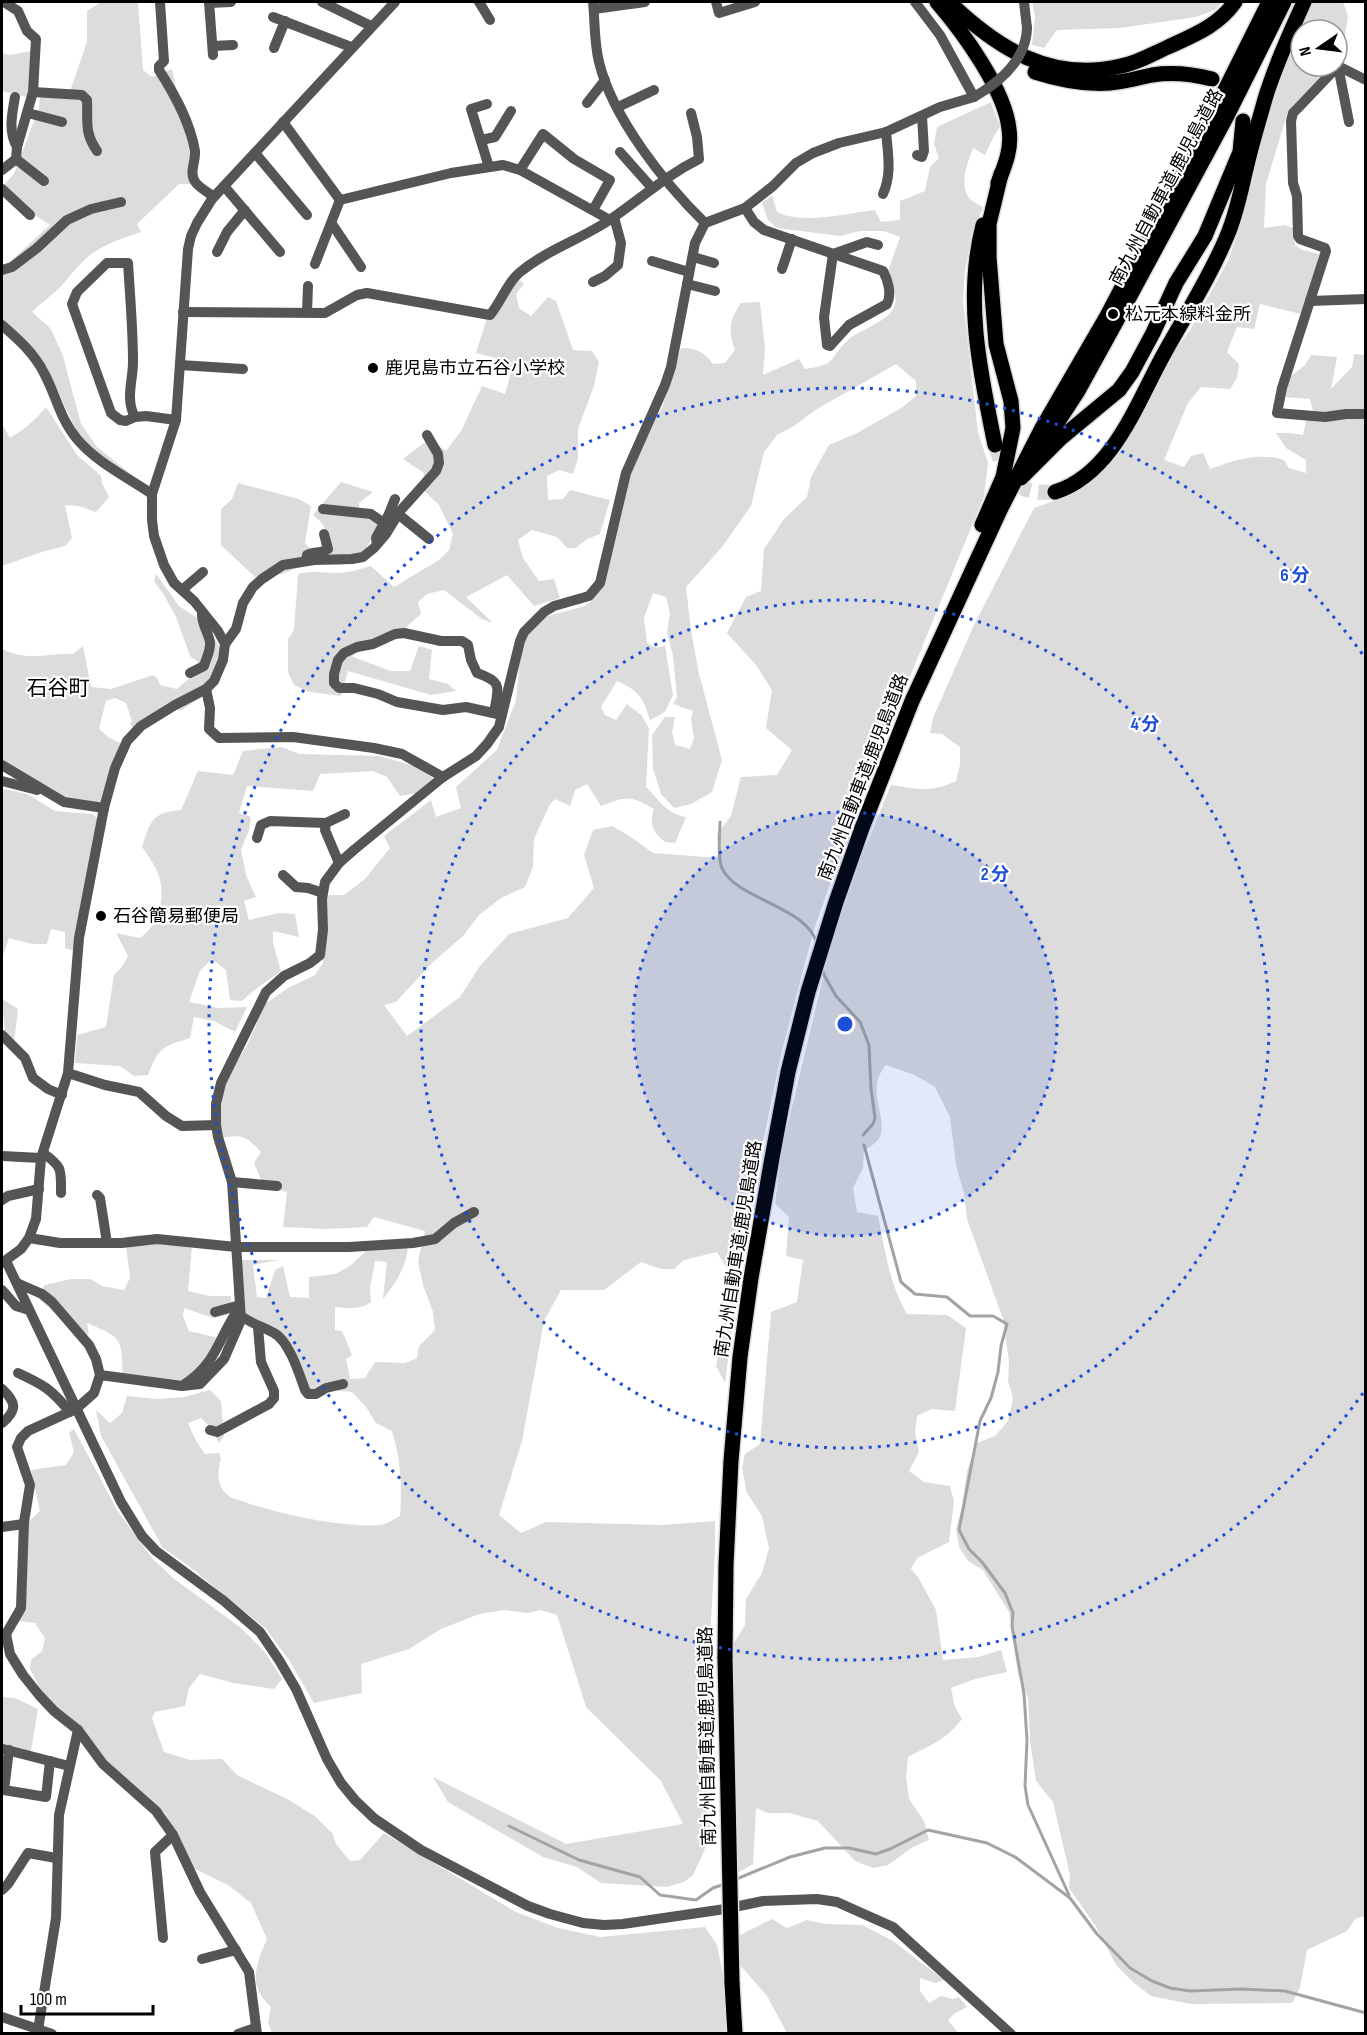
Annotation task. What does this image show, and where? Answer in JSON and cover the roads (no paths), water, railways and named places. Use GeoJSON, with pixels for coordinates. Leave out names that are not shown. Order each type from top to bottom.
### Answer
{"type":"FeatureCollection","features":[{"type":"Feature","properties":{"kind":"highway"},"geometry":{"type":"LineString","coordinates":[[937,2],[981,63],[1003,105],[1010,130],[1007,160],[976,251],[975,338],[995,445]]}},
{"type":"Feature","properties":{"kind":"highway"},"geometry":{"type":"LineString","coordinates":[[948,2],[996,42],[1036,63],[1077,71],[1120,67],[1138,61],[1212,26],[1227,13],[1235,2]]}},
{"type":"Feature","properties":{"kind":"highway"},"geometry":{"type":"LineString","coordinates":[[948,2],[975,33],[1015,64],[1053,78],[1088,83],[1110,83],[1151,75],[1180,73],[1212,79]]}},
{"type":"Feature","properties":{"kind":"highway","name":"南九州自動車道;鹿児島道路"},"geometry":{"type":"LineString","coordinates":[[735,2034],[725,1658],[726,1565],[731,1461],[740,1357],[761,1216],[788,1072],[808,993],[843,881],[894,745],[1000,510],[1042,428],[1107,316],[1269,2]]}},
{"type":"Feature","properties":{"kind":"highway","name":"南九州自動車道;鹿児島道路"},"geometry":{"type":"LineString","coordinates":[[1000,510],[1095,361],[1228,114],[1284,2]]}},
{"type":"Feature","properties":{"kind":"highway"},"geometry":{"type":"LineString","coordinates":[[1055,492],[1068,488],[1084,477],[1097,466],[1113,446],[1131,420],[1164,354],[1198,296],[1228,235],[1266,96],[1304,2]]}},
{"type":"Feature","properties":{"kind":"highway"},"geometry":{"type":"LineString","coordinates":[[1021,478],[1061,438],[1114,394],[1132,372],[1176,283],[1205,236],[1240,152],[1243,121]]}},
{"type":"Feature","properties":{"kind":"highway"},"geometry":{"type":"LineString","coordinates":[[912,701],[946,611],[1003,477],[1011,440],[1013,417],[996,344],[989,257],[989,224],[1001,174]]}},
{"type":"Feature","properties":{"kind":"street"},"geometry":{"type":"LineString","coordinates":[[4,2],[18,11],[27,31],[36,39],[33,92],[28,113],[11,141]]}},
{"type":"Feature","properties":{"kind":"street"},"geometry":{"type":"LineString","coordinates":[[160,2],[164,61],[159,66],[159,70],[183,112],[193,141],[195,155],[192,173],[195,182],[214,197]]}},
{"type":"Feature","properties":{"kind":"street"},"geometry":{"type":"LineString","coordinates":[[231,2],[209,2],[213,51],[233,45]]}},
{"type":"Feature","properties":{"kind":"street"},"geometry":{"type":"LineString","coordinates":[[322,2],[372,26]]}},
{"type":"Feature","properties":{"kind":"street"},"geometry":{"type":"LineString","coordinates":[[225,645],[202,612],[174,583],[159,555],[152,520],[152,494],[176,420],[191,236],[214,197],[395,2]]}},
{"type":"Feature","properties":{"kind":"street"},"geometry":{"type":"LineString","coordinates":[[478,2],[490,20]]}},
{"type":"Feature","properties":{"kind":"street"},"geometry":{"type":"LineString","coordinates":[[645,2],[593,5],[597,51],[605,80],[631,133],[664,179],[705,224]]}},
{"type":"Feature","properties":{"kind":"street"},"geometry":{"type":"LineString","coordinates":[[716,2],[719,13],[755,2]]}},
{"type":"Feature","properties":{"kind":"street"},"geometry":{"type":"LineString","coordinates":[[915,2],[940,35],[974,97]]}},
{"type":"Feature","properties":{"kind":"street"},"geometry":{"type":"LineString","coordinates":[[498,714],[524,632],[544,612],[554,606],[589,596],[600,583],[627,473],[668,376],[695,243],[705,224],[745,208],[773,186],[796,163],[813,153],[839,143],[886,132],[940,107],[974,97],[987,90],[1014,64],[1026,40],[1024,2]]}},
{"type":"Feature","properties":{"kind":"street"},"geometry":{"type":"LineString","coordinates":[[273,16],[351,48]]}},
{"type":"Feature","properties":{"kind":"street"},"geometry":{"type":"LineString","coordinates":[[274,48],[285,21]]}},
{"type":"Feature","properties":{"kind":"street"},"geometry":{"type":"LineString","coordinates":[[1349,72],[1365,80]]}},
{"type":"Feature","properties":{"kind":"street"},"geometry":{"type":"LineString","coordinates":[[1327,78],[1298,108],[1291,121],[1298,236],[1300,239],[1326,248],[1282,388],[1277,413],[1325,417],[1365,414]]}},
{"type":"Feature","properties":{"kind":"street"},"geometry":{"type":"LineString","coordinates":[[1340,78],[1349,122]]}},
{"type":"Feature","properties":{"kind":"street"},"geometry":{"type":"LineString","coordinates":[[587,103],[605,80]]}},
{"type":"Feature","properties":{"kind":"street"},"geometry":{"type":"LineString","coordinates":[[618,107],[654,90]]}},
{"type":"Feature","properties":{"kind":"street"},"geometry":{"type":"LineString","coordinates":[[33,92],[81,95],[87,100],[87,132],[90,143],[97,151]]}},
{"type":"Feature","properties":{"kind":"street"},"geometry":{"type":"LineString","coordinates":[[15,97],[11,141],[16,159],[44,181]]}},
{"type":"Feature","properties":{"kind":"street"},"geometry":{"type":"LineString","coordinates":[[487,104],[471,109],[489,166]]}},
{"type":"Feature","properties":{"kind":"street"},"geometry":{"type":"LineString","coordinates":[[481,140],[495,137],[511,111]]}},
{"type":"Feature","properties":{"kind":"street"},"geometry":{"type":"LineString","coordinates":[[183,312],[325,313],[357,295],[367,293],[490,315],[516,275],[532,263],[612,219],[664,179],[699,159],[691,112]]}},
{"type":"Feature","properties":{"kind":"street"},"geometry":{"type":"LineString","coordinates":[[28,113],[62,122]]}},
{"type":"Feature","properties":{"kind":"street"},"geometry":{"type":"LineString","coordinates":[[917,155],[922,157],[924,151],[922,116]]}},
{"type":"Feature","properties":{"kind":"street"},"geometry":{"type":"LineString","coordinates":[[283,122],[340,200]]}},
{"type":"Feature","properties":{"kind":"street"},"geometry":{"type":"LineString","coordinates":[[883,194],[890,171],[886,132]]}},
{"type":"Feature","properties":{"kind":"street"},"geometry":{"type":"LineString","coordinates":[[520,170],[543,134],[574,159],[610,180],[593,210]]}},
{"type":"Feature","properties":{"kind":"street"},"geometry":{"type":"LineString","coordinates":[[620,152],[652,188]]}},
{"type":"Feature","properties":{"kind":"street"},"geometry":{"type":"LineString","coordinates":[[255,153],[307,215]]}},
{"type":"Feature","properties":{"kind":"street"},"geometry":{"type":"LineString","coordinates":[[2,170],[16,159]]}},
{"type":"Feature","properties":{"kind":"street"},"geometry":{"type":"LineString","coordinates":[[340,200],[489,166],[503,165],[520,170],[612,219],[621,243],[618,265],[593,282]]}},
{"type":"Feature","properties":{"kind":"street"},"geometry":{"type":"LineString","coordinates":[[224,186],[280,252]]}},
{"type":"Feature","properties":{"kind":"street"},"geometry":{"type":"LineString","coordinates":[[2,189],[30,214]]}},
{"type":"Feature","properties":{"kind":"street"},"geometry":{"type":"LineString","coordinates":[[315,264],[340,200]]}},
{"type":"Feature","properties":{"kind":"street"},"geometry":{"type":"LineString","coordinates":[[2,270],[12,267],[37,248],[67,220],[91,209],[120,202]]}},
{"type":"Feature","properties":{"kind":"street"},"geometry":{"type":"LineString","coordinates":[[745,208],[754,222],[764,230],[883,271],[887,278],[890,298],[887,304],[849,326],[830,346],[827,345],[824,317],[833,254]]}},
{"type":"Feature","properties":{"kind":"street"},"geometry":{"type":"LineString","coordinates":[[217,252],[227,232],[245,210]]}},
{"type":"Feature","properties":{"kind":"street"},"geometry":{"type":"LineString","coordinates":[[332,224],[361,267]]}},
{"type":"Feature","properties":{"kind":"street"},"geometry":{"type":"LineString","coordinates":[[782,269],[792,239]]}},
{"type":"Feature","properties":{"kind":"street"},"geometry":{"type":"LineString","coordinates":[[833,254],[867,242],[878,245]]}},
{"type":"Feature","properties":{"kind":"street"},"geometry":{"type":"LineString","coordinates":[[693,257],[714,263]]}},
{"type":"Feature","properties":{"kind":"street"},"geometry":{"type":"LineString","coordinates":[[652,261],[690,272]]}},
{"type":"Feature","properties":{"kind":"street"},"geometry":{"type":"LineString","coordinates":[[135,417],[129,399],[133,363],[128,263],[107,263],[77,292],[72,304],[111,413],[120,420],[126,421],[146,416],[176,420]]}},
{"type":"Feature","properties":{"kind":"street"},"geometry":{"type":"LineString","coordinates":[[687,284],[716,291]]}},
{"type":"Feature","properties":{"kind":"street"},"geometry":{"type":"LineString","coordinates":[[307,312],[308,286]]}},
{"type":"Feature","properties":{"kind":"street"},"geometry":{"type":"LineString","coordinates":[[1310,301],[1365,299]]}},
{"type":"Feature","properties":{"kind":"street"},"geometry":{"type":"LineString","coordinates":[[2,325],[32,353],[45,373],[58,411],[76,438],[90,453],[152,494]]}},
{"type":"Feature","properties":{"kind":"street"},"geometry":{"type":"LineString","coordinates":[[2,333],[22,352],[32,353]]}},
{"type":"Feature","properties":{"kind":"street"},"geometry":{"type":"LineString","coordinates":[[180,365],[243,369]]}},
{"type":"Feature","properties":{"kind":"street"},"geometry":{"type":"LineString","coordinates":[[427,435],[438,454],[439,462],[436,471],[415,492],[377,544],[363,557],[306,561],[283,566],[262,579],[253,587],[243,603],[236,629],[225,645],[223,660],[214,681],[206,689],[155,716],[141,726],[127,741],[115,768],[104,808],[79,938],[68,1073],[42,1156],[36,1219],[29,1238],[21,1249],[4,1262],[17,1283],[73,1410],[142,1536],[156,1551],[224,1601],[261,1632],[296,1689],[327,1760],[341,1783],[375,1819],[411,1844],[528,1906],[583,1923],[623,1924],[725,1910],[764,1901],[817,1899],[837,1902],[893,1927],[1011,2034]]}},
{"type":"Feature","properties":{"kind":"street"},"geometry":{"type":"LineString","coordinates":[[377,544],[376,538],[395,499]]}},
{"type":"Feature","properties":{"kind":"street"},"geometry":{"type":"LineString","coordinates":[[323,509],[371,514],[384,523]]}},
{"type":"Feature","properties":{"kind":"street"},"geometry":{"type":"LineString","coordinates":[[398,514],[429,539]]}},
{"type":"Feature","properties":{"kind":"street"},"geometry":{"type":"LineString","coordinates":[[306,561],[310,553],[324,552],[328,549],[324,534]]}},
{"type":"Feature","properties":{"kind":"street"},"geometry":{"type":"LineString","coordinates":[[182,590],[203,572]]}},
{"type":"Feature","properties":{"kind":"street"},"geometry":{"type":"LineString","coordinates":[[190,674],[204,666],[209,651],[210,641],[202,612]]}},
{"type":"Feature","properties":{"kind":"street"},"geometry":{"type":"LineString","coordinates":[[100,1375],[182,1386],[200,1384],[224,1359],[240,1320],[240,1309],[232,1182],[216,1125],[216,1104],[221,1083],[266,992],[284,976],[310,963],[320,955],[325,882],[339,863],[443,777],[476,756],[498,727],[499,687],[495,680],[477,673],[468,645],[462,641],[441,640],[404,633],[395,634],[344,653],[338,660],[334,683],[339,688],[354,688],[397,702],[442,710],[466,707],[498,714]]}},
{"type":"Feature","properties":{"kind":"street"},"geometry":{"type":"LineString","coordinates":[[206,689],[210,708],[209,729],[219,738],[293,737],[374,748],[402,754],[443,777]]}},
{"type":"Feature","properties":{"kind":"street"},"geometry":{"type":"LineString","coordinates":[[2,765],[64,802],[104,808]]}},
{"type":"Feature","properties":{"kind":"street"},"geometry":{"type":"LineString","coordinates":[[2,781],[46,793]]}},
{"type":"Feature","properties":{"kind":"street"},"geometry":{"type":"LineString","coordinates":[[256,838],[261,825],[270,821],[326,823],[345,814]]}},
{"type":"Feature","properties":{"kind":"street"},"geometry":{"type":"LineString","coordinates":[[326,823],[325,830],[339,863]]}},
{"type":"Feature","properties":{"kind":"street"},"geometry":{"type":"LineString","coordinates":[[283,875],[296,887],[309,888],[323,893]]}},
{"type":"Feature","properties":{"kind":"street"},"geometry":{"type":"LineString","coordinates":[[2,1035],[25,1058],[33,1078],[48,1089],[62,1095]]}},
{"type":"Feature","properties":{"kind":"street"},"geometry":{"type":"LineString","coordinates":[[68,1073],[105,1085],[139,1092],[166,1116],[182,1126],[216,1125]]}},
{"type":"Feature","properties":{"kind":"street"},"geometry":{"type":"LineString","coordinates":[[2,1156],[42,1156],[56,1163],[61,1173],[61,1193]]}},
{"type":"Feature","properties":{"kind":"street"},"geometry":{"type":"LineString","coordinates":[[232,1182],[277,1186]]}},
{"type":"Feature","properties":{"kind":"street"},"geometry":{"type":"LineString","coordinates":[[2,1200],[8,1196],[39,1189]]}},
{"type":"Feature","properties":{"kind":"street"},"geometry":{"type":"LineString","coordinates":[[97,1195],[100,1198],[107,1243]]}},
{"type":"Feature","properties":{"kind":"street"},"geometry":{"type":"LineString","coordinates":[[29,1238],[60,1243],[107,1243],[158,1239],[236,1247],[349,1247],[413,1243],[435,1239],[454,1223],[474,1212]]}},
{"type":"Feature","properties":{"kind":"street"},"geometry":{"type":"LineString","coordinates":[[17,1283],[42,1294],[52,1302],[89,1345],[100,1375],[93,1393],[73,1410],[28,1431],[21,1438],[17,1447],[30,1485],[24,1524],[21,1608],[4,1633],[10,1654],[23,1675],[54,1711],[78,1730],[103,1764],[156,1812],[173,1835],[200,1892],[249,1972],[256,2031],[238,2034]]}},
{"type":"Feature","properties":{"kind":"street"},"geometry":{"type":"LineString","coordinates":[[2,1290],[16,1306],[29,1310]]}},
{"type":"Feature","properties":{"kind":"street"},"geometry":{"type":"LineString","coordinates":[[215,1312],[240,1309]]}},
{"type":"Feature","properties":{"kind":"street"},"geometry":{"type":"LineString","coordinates":[[240,1309],[258,1326],[281,1337],[308,1394],[316,1394],[326,1388],[343,1384]]}},
{"type":"Feature","properties":{"kind":"street"},"geometry":{"type":"LineString","coordinates":[[210,1430],[217,1432],[269,1404],[274,1398],[274,1390],[261,1362],[258,1326]]}},
{"type":"Feature","properties":{"kind":"street"},"geometry":{"type":"LineString","coordinates":[[18,1373],[54,1392],[73,1410]]}},
{"type":"Feature","properties":{"kind":"street"},"geometry":{"type":"LineString","coordinates":[[2,1389],[12,1400],[14,1408],[11,1416],[2,1423]]}},
{"type":"Feature","properties":{"kind":"street"},"geometry":{"type":"LineString","coordinates":[[2,1527],[24,1524]]}},
{"type":"Feature","properties":{"kind":"street"},"geometry":{"type":"LineString","coordinates":[[38,2030],[56,1918],[58,1815],[78,1730]]}},
{"type":"Feature","properties":{"kind":"street"},"geometry":{"type":"LineString","coordinates":[[50,1761],[46,1797],[4,1790],[5,1750],[50,1761],[69,1766]]}},
{"type":"Feature","properties":{"kind":"street"},"geometry":{"type":"LineString","coordinates":[[163,1938],[155,1852],[173,1835]]}},
{"type":"Feature","properties":{"kind":"street"},"geometry":{"type":"LineString","coordinates":[[2,1890],[28,1853],[56,1858]]}},
{"type":"Feature","properties":{"kind":"street"},"geometry":{"type":"LineString","coordinates":[[202,1959],[236,1950]]}},
{"type":"Feature","properties":{"kind":"street"},"geometry":{"type":"LineString","coordinates":[[2,2017],[52,2034]]}},
{"type":"Feature","properties":{"kind":"waterway"},"geometry":{"type":"LineString","coordinates":[[720,822],[720,864],[730,879],[741,888],[800,921],[811,931],[817,944]]}},
{"type":"Feature","properties":{"kind":"waterway"},"geometry":{"type":"LineString","coordinates":[[822,968],[836,996],[860,1022],[869,1045],[875,1118],[873,1124],[863,1135]]}},
{"type":"Feature","properties":{"kind":"waterway"},"geometry":{"type":"LineString","coordinates":[[864,1145],[901,1282],[915,1294],[947,1297],[970,1316],[993,1316],[1007,1324],[991,1398],[980,1421],[959,1530],[969,1549],[982,1562],[1005,1593],[1013,1613],[1012,1626],[1024,1694],[1027,1740],[1025,1786],[1028,1805],[1069,1895]]}},
{"type":"Feature","properties":{"kind":"waterway"},"geometry":{"type":"LineString","coordinates":[[509,1826],[579,1860],[640,1877],[660,1895],[696,1900],[713,1888],[725,1884]]}},
{"type":"Feature","properties":{"kind":"waterway"},"geometry":{"type":"LineString","coordinates":[[734,1880],[790,1857],[825,1848],[849,1848],[876,1854],[928,1830],[987,1843],[1015,1857],[1070,1898],[1097,1934],[1130,1968],[1152,1981],[1170,1988],[1190,1991],[1241,1989],[1285,1991],[1366,2013]]}},
{"type":"Feature","properties":{"kind":"tunnel"},"geometry":{"type":"LineString","coordinates":[[995,445],[1004,468],[1014,483],[1031,491],[1055,492]]}},
{"type":"Feature","properties":{"kind":"place","name":"松元本線料金所"},"geometry":{"type":"Point","coordinates":[1113,314]}},
{"type":"Feature","properties":{"kind":"place","name":"鹿児島市立石谷小学校"},"geometry":{"type":"Point","coordinates":[373,368]}},
{"type":"Feature","properties":{"kind":"place","name":"石谷簡易郵便局"},"geometry":{"type":"Point","coordinates":[101,916]}},
{"type":"Feature","properties":{"kind":"district","name":"石谷町"},"geometry":{"type":"Point","coordinates":[58,688]}}]}
